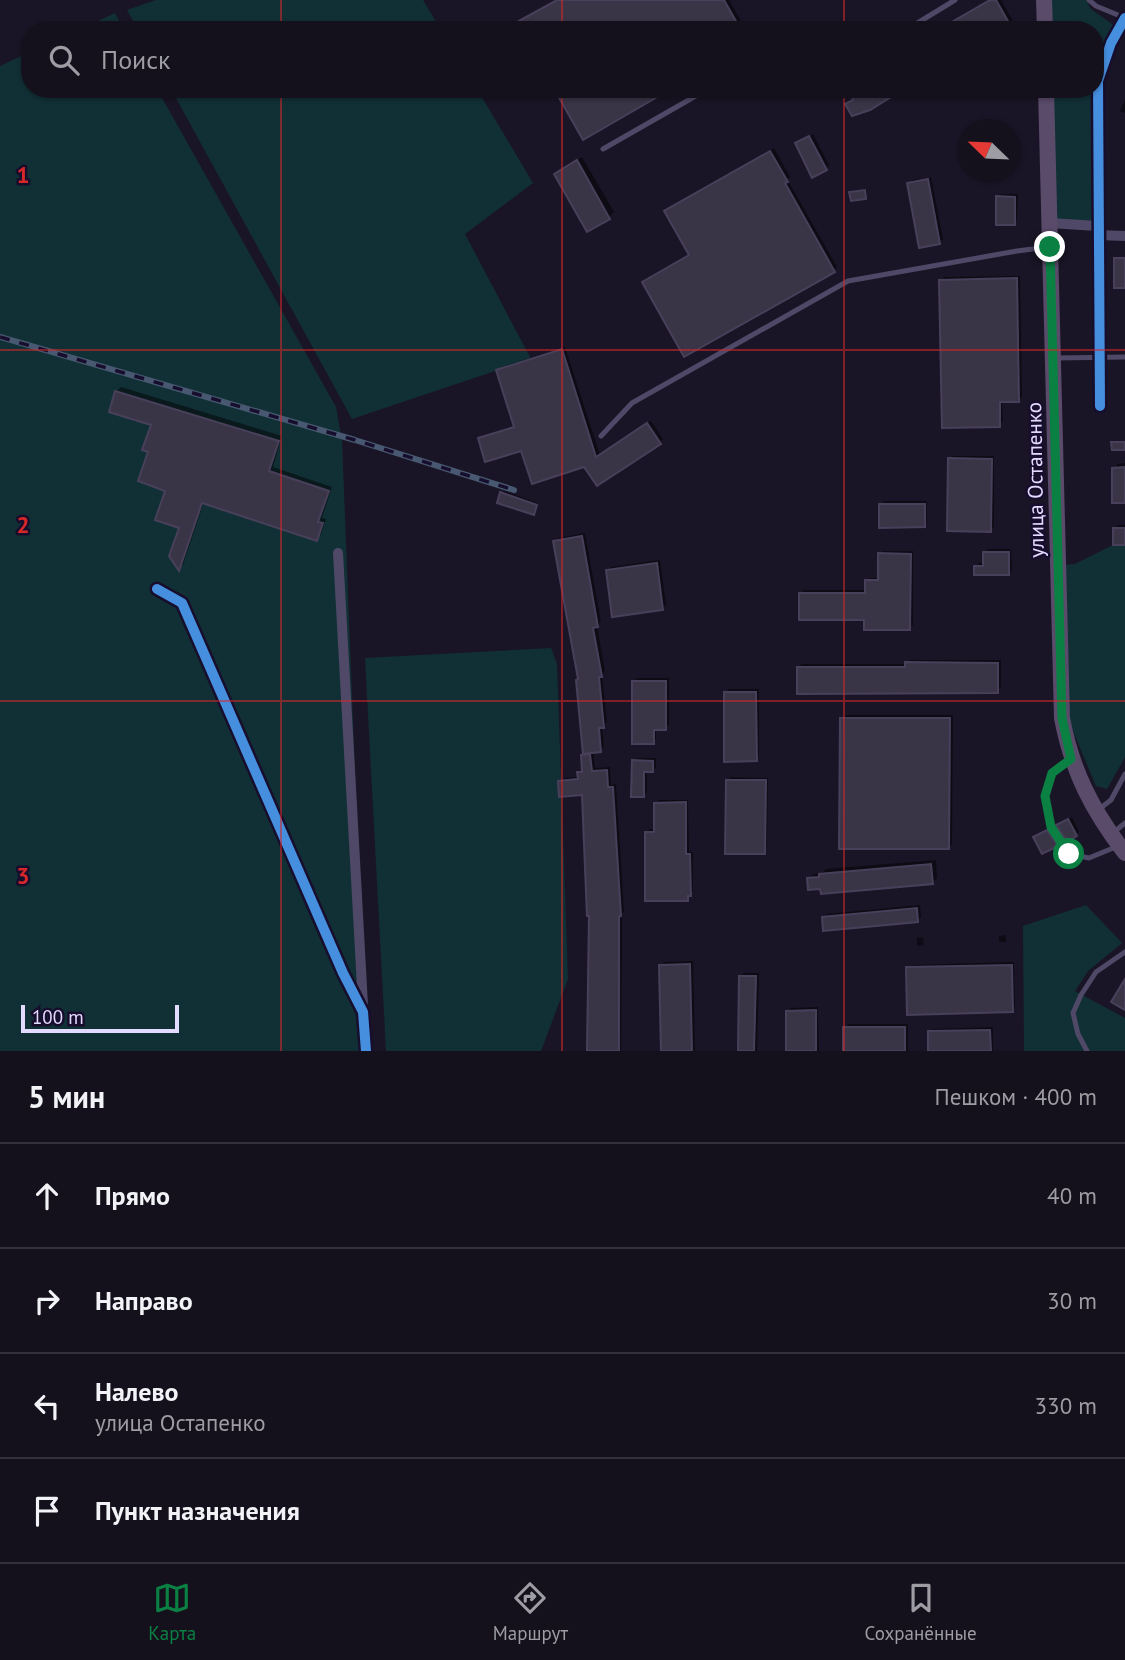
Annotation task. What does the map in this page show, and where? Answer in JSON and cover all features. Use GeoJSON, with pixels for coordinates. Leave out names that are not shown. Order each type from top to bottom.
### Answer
{"type":"FeatureCollection","features":[{"type":"Feature","properties":{"kind":"main road"},"geometry":{"type":"LineString","coordinates":[[1044,0],[1045,21]]}},
{"type":"Feature","properties":{"kind":"main road","name":"улица Остапенко"},"geometry":{"type":"LineString","coordinates":[[1046,98],[1062,718],[1071,759],[1087,797],[1118,844]]}},
{"type":"Feature","properties":{"kind":"street"},"geometry":{"type":"LineString","coordinates":[[1104,63],[1111,43],[1125,18]]}},
{"type":"Feature","properties":{"kind":"street"},"geometry":{"type":"LineString","coordinates":[[1098,98],[1100,406]]}},
{"type":"Feature","properties":{"kind":"street"},"geometry":{"type":"LineString","coordinates":[[1049,223],[1125,236]]}},
{"type":"Feature","properties":{"kind":"street"},"geometry":{"type":"LineString","coordinates":[[338,553],[366,1051]]}},
{"type":"Feature","properties":{"kind":"street"},"geometry":{"type":"LineString","coordinates":[[157,589],[182,603],[343,973],[363,1012]]}},
{"type":"Feature","properties":{"kind":"lane"},"geometry":{"type":"LineString","coordinates":[[921,21],[955,0]]}},
{"type":"Feature","properties":{"kind":"lane"},"geometry":{"type":"LineString","coordinates":[[1089,0],[1096,6],[1125,18]]}},
{"type":"Feature","properties":{"kind":"lane"},"geometry":{"type":"LineString","coordinates":[[603,149],[692,98]]}},
{"type":"Feature","properties":{"kind":"lane"},"geometry":{"type":"LineString","coordinates":[[601,436],[632,403],[848,281],[1050,247]]}},
{"type":"Feature","properties":{"kind":"lane"},"geometry":{"type":"LineString","coordinates":[[1053,358],[1125,357]]}},
{"type":"Feature","properties":{"kind":"lane"},"geometry":{"type":"LineString","coordinates":[[1071,759],[1052,773],[1045,796],[1051,827],[1069,854],[1088,858],[1118,844],[1125,823]]}},
{"type":"Feature","properties":{"kind":"lane"},"geometry":{"type":"LineString","coordinates":[[1096,812],[1111,800],[1125,774]]}},
{"type":"Feature","properties":{"kind":"lane"},"geometry":{"type":"LineString","coordinates":[[1087,1051],[1077,1034],[1073,1013],[1096,972],[1125,952]]}},
{"type":"Feature","properties":{"kind":"green space"},"geometry":{"type":"Polygon","coordinates":[[[156,0],[423,0],[436,21],[133,21],[127,10],[156,0]]]}},
{"type":"Feature","properties":{"kind":"green space"},"geometry":{"type":"Polygon","coordinates":[[[1044,0],[1086,0],[1091,9],[1119,29],[1104,66],[1104,21],[1045,21],[1044,0]]]}},
{"type":"Feature","properties":{"kind":"green space"},"geometry":{"type":"Polygon","coordinates":[[[115,13],[119,21],[98,21],[115,13]]]}},
{"type":"Feature","properties":{"kind":"green space"},"geometry":{"type":"Polygon","coordinates":[[[21,56],[21,98],[162,98],[336,407],[342,441],[366,1051],[0,1051],[0,66],[21,56]]]}},
{"type":"Feature","properties":{"kind":"green space"},"geometry":{"type":"Polygon","coordinates":[[[176,98],[482,98],[533,183],[465,234],[531,359],[352,419],[176,98]]]}},
{"type":"Feature","properties":{"kind":"green space"},"geometry":{"type":"Polygon","coordinates":[[[1046,98],[1098,98],[1097,226],[1050,223],[1046,98]]]}},
{"type":"Feature","properties":{"kind":"green space"},"geometry":{"type":"Polygon","coordinates":[[[1113,545],[1125,545],[1125,757],[1107,789],[1096,786],[1066,714],[1063,565],[1075,564],[1113,545]]]}},
{"type":"Feature","properties":{"kind":"green space"},"geometry":{"type":"Polygon","coordinates":[[[551,648],[557,664],[568,979],[541,1051],[386,1051],[365,658],[551,648]]]}},
{"type":"Feature","properties":{"kind":"green space"},"geometry":{"type":"Polygon","coordinates":[[[1086,905],[1122,943],[1088,971],[1075,991],[1125,1018],[1125,1051],[1024,1051],[1023,926],[1086,905]]]}},
{"type":"Feature","properties":{"kind":"building"},"geometry":{"type":"Polygon","coordinates":[[[557,0],[724,0],[736,21],[519,21],[557,0]]]}},
{"type":"Feature","properties":{"kind":"building"},"geometry":{"type":"Polygon","coordinates":[[[990,0],[996,0],[1008,21],[954,21],[990,0]]]}},
{"type":"Feature","properties":{"kind":"building"},"geometry":{"type":"Polygon","coordinates":[[[559,98],[655,98],[583,140],[559,98]]]}},
{"type":"Feature","properties":{"kind":"building"},"geometry":{"type":"Polygon","coordinates":[[[852,98],[889,98],[870,110],[852,116],[845,104],[852,98]]]}},
{"type":"Feature","properties":{"kind":"building"},"geometry":{"type":"Polygon","coordinates":[[[809,136],[827,170],[812,178],[795,143],[809,136]]]}},
{"type":"Feature","properties":{"kind":"building"},"geometry":{"type":"Polygon","coordinates":[[[770,151],[835,272],[684,357],[642,282],[689,255],[664,211],[770,151]]]}},
{"type":"Feature","properties":{"kind":"building"},"geometry":{"type":"Polygon","coordinates":[[[577,160],[610,219],[587,232],[554,174],[577,160]]]}},
{"type":"Feature","properties":{"kind":"building"},"geometry":{"type":"Polygon","coordinates":[[[928,179],[940,244],[919,248],[907,183],[928,179]]]}},
{"type":"Feature","properties":{"kind":"building"},"geometry":{"type":"Polygon","coordinates":[[[865,190],[866,199],[851,201],[849,192],[865,190]]]}},
{"type":"Feature","properties":{"kind":"building"},"geometry":{"type":"Polygon","coordinates":[[[996,196],[1015,197],[1015,225],[996,225],[996,196]]]}},
{"type":"Feature","properties":{"kind":"building"},"geometry":{"type":"Polygon","coordinates":[[[1114,258],[1125,258],[1125,288],[1114,288],[1114,258]]]}},
{"type":"Feature","properties":{"kind":"building"},"geometry":{"type":"Polygon","coordinates":[[[1017,278],[1019,402],[1000,402],[1000,427],[942,428],[939,280],[1017,278]]]}},
{"type":"Feature","properties":{"kind":"building"},"geometry":{"type":"Polygon","coordinates":[[[562,349],[596,457],[647,423],[661,444],[597,486],[584,467],[532,484],[521,451],[485,462],[478,438],[514,427],[496,370],[562,349]]]}},
{"type":"Feature","properties":{"kind":"building"},"geometry":{"type":"Polygon","coordinates":[[[115,391],[279,441],[269,471],[329,491],[318,522],[323,523],[317,541],[202,503],[179,571],[169,556],[179,528],[155,520],[165,491],[138,481],[148,452],[142,450],[151,425],[109,412],[115,391]]]}},
{"type":"Feature","properties":{"kind":"building"},"geometry":{"type":"Polygon","coordinates":[[[1111,442],[1125,442],[1125,450],[1112,450],[1111,442]]]}},
{"type":"Feature","properties":{"kind":"building"},"geometry":{"type":"Polygon","coordinates":[[[948,458],[992,459],[991,532],[947,531],[948,458]]]}},
{"type":"Feature","properties":{"kind":"building"},"geometry":{"type":"Polygon","coordinates":[[[1125,467],[1125,503],[1112,503],[1112,468],[1125,467]]]}},
{"type":"Feature","properties":{"kind":"building"},"geometry":{"type":"Polygon","coordinates":[[[500,492],[537,505],[534,515],[497,503],[500,492]]]}},
{"type":"Feature","properties":{"kind":"building"},"geometry":{"type":"Polygon","coordinates":[[[879,504],[925,504],[925,527],[879,528],[879,504]]]}},
{"type":"Feature","properties":{"kind":"building"},"geometry":{"type":"Polygon","coordinates":[[[1113,528],[1125,528],[1125,545],[1113,545],[1113,528]]]}},
{"type":"Feature","properties":{"kind":"building"},"geometry":{"type":"Polygon","coordinates":[[[582,536],[598,627],[593,628],[602,677],[599,677],[604,728],[599,728],[601,752],[583,754],[578,679],[553,541],[582,536]]]}},
{"type":"Feature","properties":{"kind":"building"},"geometry":{"type":"Polygon","coordinates":[[[983,552],[1009,552],[1009,575],[974,575],[974,566],[983,566],[983,552]]]}},
{"type":"Feature","properties":{"kind":"building"},"geometry":{"type":"Polygon","coordinates":[[[878,553],[911,554],[910,630],[864,630],[864,620],[799,620],[799,593],[865,593],[865,580],[878,580],[878,553]]]}},
{"type":"Feature","properties":{"kind":"building"},"geometry":{"type":"Polygon","coordinates":[[[657,563],[663,610],[612,617],[606,570],[657,563]]]}},
{"type":"Feature","properties":{"kind":"building"},"geometry":{"type":"Polygon","coordinates":[[[905,662],[998,663],[998,693],[797,694],[797,667],[905,667],[905,662]]]}},
{"type":"Feature","properties":{"kind":"building"},"geometry":{"type":"Polygon","coordinates":[[[632,681],[666,681],[666,730],[654,730],[654,744],[632,744],[632,681]]]}},
{"type":"Feature","properties":{"kind":"building"},"geometry":{"type":"Polygon","coordinates":[[[724,692],[756,692],[757,761],[724,762],[724,692]]]}},
{"type":"Feature","properties":{"kind":"building"},"geometry":{"type":"Polygon","coordinates":[[[840,718],[950,718],[949,849],[839,849],[840,718]]]}},
{"type":"Feature","properties":{"kind":"building"},"geometry":{"type":"Polygon","coordinates":[[[590,754],[592,771],[607,770],[608,787],[613,787],[621,916],[619,1051],[587,1051],[589,916],[582,795],[559,797],[558,781],[578,779],[577,772],[582,772],[581,755],[590,754]]]}},
{"type":"Feature","properties":{"kind":"building"},"geometry":{"type":"Polygon","coordinates":[[[632,760],[653,761],[653,772],[644,772],[644,797],[631,797],[632,760]]]}},
{"type":"Feature","properties":{"kind":"building"},"geometry":{"type":"Polygon","coordinates":[[[726,780],[766,780],[765,854],[725,854],[726,780]]]}},
{"type":"Feature","properties":{"kind":"building"},"geometry":{"type":"Polygon","coordinates":[[[686,802],[686,854],[690,854],[691,896],[688,896],[688,901],[645,901],[645,832],[654,832],[654,803],[686,802]]]}},
{"type":"Feature","properties":{"kind":"building"},"geometry":{"type":"Polygon","coordinates":[[[1068,819],[1077,836],[1067,842],[1056,825],[1068,819]]]}},
{"type":"Feature","properties":{"kind":"building"},"geometry":{"type":"Polygon","coordinates":[[[1047,830],[1058,846],[1042,854],[1033,837],[1047,830]]]}},
{"type":"Feature","properties":{"kind":"building"},"geometry":{"type":"Polygon","coordinates":[[[931,864],[933,884],[821,894],[820,889],[808,890],[807,878],[819,877],[819,874],[931,864]]]}},
{"type":"Feature","properties":{"kind":"building"},"geometry":{"type":"Polygon","coordinates":[[[917,908],[918,922],[823,931],[822,917],[917,908]]]}},
{"type":"Feature","properties":{"kind":"building"},"geometry":{"type":"Polygon","coordinates":[[[690,964],[692,1051],[661,1051],[659,965],[690,964]]]}},
{"type":"Feature","properties":{"kind":"building"},"geometry":{"type":"Polygon","coordinates":[[[1012,965],[1013,1012],[907,1015],[906,967],[1012,965]]]}},
{"type":"Feature","properties":{"kind":"building"},"geometry":{"type":"Polygon","coordinates":[[[739,976],[756,976],[754,1051],[738,1051],[739,976]]]}},
{"type":"Feature","properties":{"kind":"building"},"geometry":{"type":"Polygon","coordinates":[[[1125,979],[1125,1010],[1111,1002],[1125,979]]]}},
{"type":"Feature","properties":{"kind":"building"},"geometry":{"type":"Polygon","coordinates":[[[816,1010],[816,1051],[786,1051],[786,1011],[816,1010]]]}},
{"type":"Feature","properties":{"kind":"building"},"geometry":{"type":"Polygon","coordinates":[[[843,1027],[905,1027],[905,1051],[843,1051],[843,1027]]]}},
{"type":"Feature","properties":{"kind":"building"},"geometry":{"type":"Polygon","coordinates":[[[990,1030],[991,1051],[928,1051],[928,1031],[990,1030]]]}},
{"type":"Feature","properties":{"kind":"railway"},"geometry":{"type":"LineString","coordinates":[[0,337],[355,440],[514,490]]}},
{"type":"Feature","properties":{"kind":"cycle path"},"geometry":{"type":"LineString","coordinates":[[1104,63],[1111,43],[1125,18]]}},
{"type":"Feature","properties":{"kind":"cycle path"},"geometry":{"type":"LineString","coordinates":[[1098,98],[1100,406]]}},
{"type":"Feature","properties":{"kind":"cycle path"},"geometry":{"type":"LineString","coordinates":[[157,589],[182,603],[343,973],[363,1012],[366,1051]]}},
{"type":"Feature","properties":{"kind":"route"},"geometry":{"type":"LineString","coordinates":[[1050,247],[1062,718],[1071,759],[1052,773],[1045,796],[1051,827],[1069,854]]}}]}
